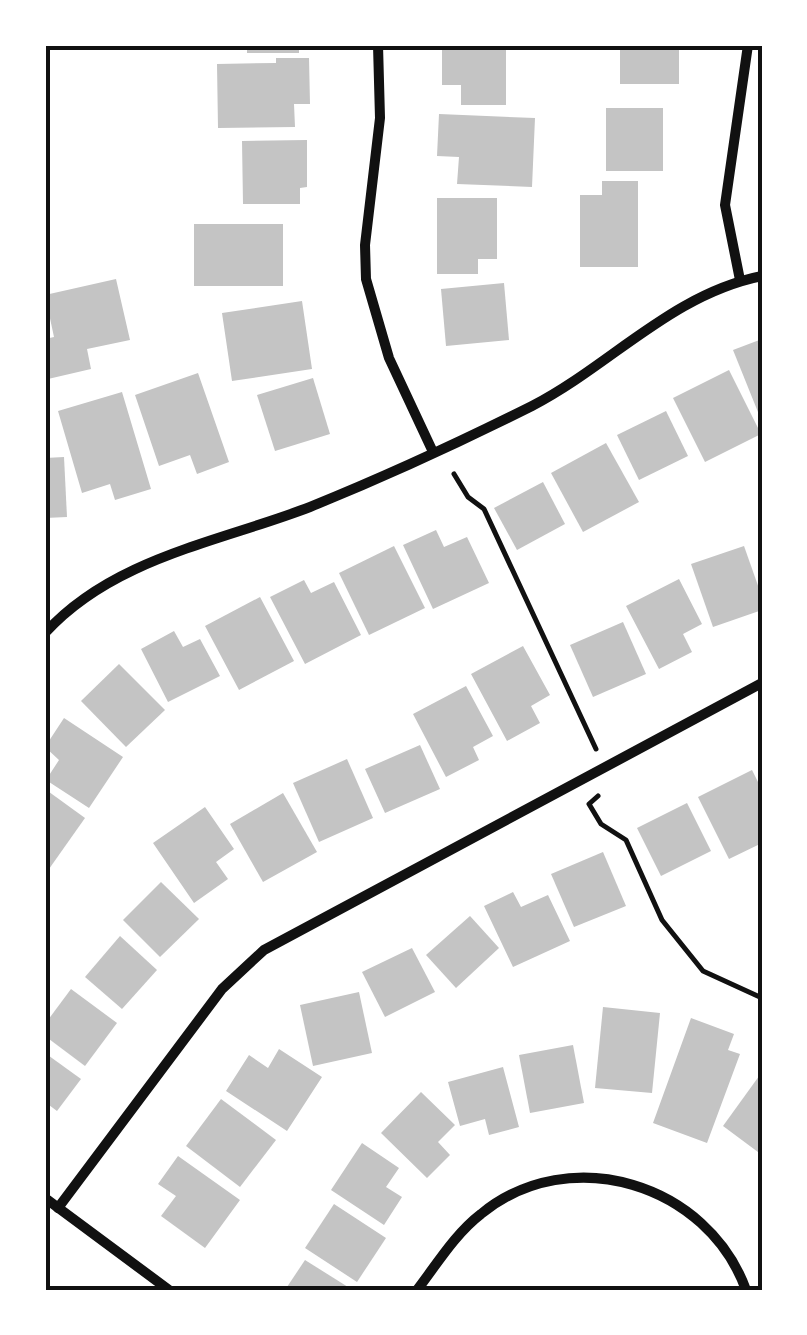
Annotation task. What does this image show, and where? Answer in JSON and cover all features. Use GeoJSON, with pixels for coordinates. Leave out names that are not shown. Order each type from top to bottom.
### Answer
{"type":"FeatureCollection","features":[{"type":"Feature","properties":{"kind":"street"},"geometry":{"type":"LineString","coordinates":[[378,45],[380,118],[365,245],[366,280],[389,358],[433,452]]}},
{"type":"Feature","properties":{"kind":"street"},"geometry":{"type":"LineString","coordinates":[[740,280],[725,206],[748,45]]}},
{"type":"Feature","properties":{"kind":"street"},"geometry":{"type":"LineString","coordinates":[[45,633],[88,595],[144,564],[310,506],[433,452],[535,404],[658,320],[740,280],[762,276]]}},
{"type":"Feature","properties":{"kind":"street"},"geometry":{"type":"LineString","coordinates":[[58,1208],[222,988],[264,950],[762,683]]}},
{"type":"Feature","properties":{"kind":"street"},"geometry":{"type":"LineString","coordinates":[[417,1290],[481,1213],[510,1194],[573,1178],[638,1184],[671,1199],[698,1218],[724,1246],[746,1290]]}},
{"type":"Feature","properties":{"kind":"street"},"geometry":{"type":"LineString","coordinates":[[45,1198],[169,1290]]}},
{"type":"Feature","properties":{"kind":"path"},"geometry":{"type":"LineString","coordinates":[[454,474],[468,496],[484,509],[596,750]]}},
{"type":"Feature","properties":{"kind":"path"},"geometry":{"type":"LineString","coordinates":[[614,787],[589,804],[601,824],[626,840],[662,920],[703,971],[762,998]]}},
{"type":"Feature","properties":{"kind":"building"},"geometry":{"type":"Polygon","coordinates":[[[247,45],[299,45],[299,53],[247,53],[247,45]]]}},
{"type":"Feature","properties":{"kind":"building"},"geometry":{"type":"Polygon","coordinates":[[[442,45],[506,45],[506,105],[461,105],[461,85],[442,85],[442,45]]]}},
{"type":"Feature","properties":{"kind":"building"},"geometry":{"type":"Polygon","coordinates":[[[620,45],[679,45],[679,84],[620,84],[620,45]]]}},
{"type":"Feature","properties":{"kind":"building"},"geometry":{"type":"Polygon","coordinates":[[[276,58],[309,58],[310,104],[294,104],[295,127],[218,128],[217,64],[276,63],[276,58]]]}},
{"type":"Feature","properties":{"kind":"building"},"geometry":{"type":"Polygon","coordinates":[[[606,108],[663,108],[663,171],[606,171],[606,108]]]}},
{"type":"Feature","properties":{"kind":"building"},"geometry":{"type":"Polygon","coordinates":[[[439,114],[535,118],[532,187],[457,184],[459,157],[437,156],[439,114]]]}},
{"type":"Feature","properties":{"kind":"building"},"geometry":{"type":"Polygon","coordinates":[[[307,140],[307,187],[300,188],[300,204],[243,204],[242,141],[307,140]]]}},
{"type":"Feature","properties":{"kind":"building"},"geometry":{"type":"Polygon","coordinates":[[[602,181],[638,181],[638,267],[580,267],[580,195],[602,195],[602,181]]]}},
{"type":"Feature","properties":{"kind":"building"},"geometry":{"type":"Polygon","coordinates":[[[437,198],[497,198],[497,259],[478,259],[478,274],[437,274],[437,198]]]}},
{"type":"Feature","properties":{"kind":"building"},"geometry":{"type":"Polygon","coordinates":[[[194,224],[283,224],[283,286],[194,286],[194,224]]]}},
{"type":"Feature","properties":{"kind":"building"},"geometry":{"type":"Polygon","coordinates":[[[116,279],[130,340],[87,349],[91,369],[48,379],[45,339],[54,337],[45,295],[116,279]]]}},
{"type":"Feature","properties":{"kind":"building"},"geometry":{"type":"Polygon","coordinates":[[[504,283],[509,340],[446,346],[441,289],[504,283]]]}},
{"type":"Feature","properties":{"kind":"building"},"geometry":{"type":"Polygon","coordinates":[[[302,301],[312,369],[232,381],[222,313],[302,301]]]}},
{"type":"Feature","properties":{"kind":"building"},"geometry":{"type":"Polygon","coordinates":[[[762,339],[762,422],[733,350],[762,339]]]}},
{"type":"Feature","properties":{"kind":"building"},"geometry":{"type":"Polygon","coordinates":[[[729,370],[761,434],[705,462],[673,398],[729,370]]]}},
{"type":"Feature","properties":{"kind":"building"},"geometry":{"type":"Polygon","coordinates":[[[198,373],[229,462],[197,474],[190,455],[159,466],[135,395],[198,373]]]}},
{"type":"Feature","properties":{"kind":"building"},"geometry":{"type":"Polygon","coordinates":[[[313,378],[330,434],[275,451],[257,395],[313,378]]]}},
{"type":"Feature","properties":{"kind":"building"},"geometry":{"type":"Polygon","coordinates":[[[122,392],[151,489],[115,500],[110,484],[82,493],[58,411],[122,392]]]}},
{"type":"Feature","properties":{"kind":"building"},"geometry":{"type":"Polygon","coordinates":[[[666,411],[688,456],[639,480],[617,435],[666,411]]]}},
{"type":"Feature","properties":{"kind":"building"},"geometry":{"type":"Polygon","coordinates":[[[606,443],[639,502],[583,532],[551,473],[606,443]]]}},
{"type":"Feature","properties":{"kind":"building"},"geometry":{"type":"Polygon","coordinates":[[[64,457],[67,517],[45,518],[45,458],[64,457]]]}},
{"type":"Feature","properties":{"kind":"building"},"geometry":{"type":"Polygon","coordinates":[[[543,482],[565,524],[517,550],[494,508],[543,482]]]}},
{"type":"Feature","properties":{"kind":"building"},"geometry":{"type":"Polygon","coordinates":[[[436,530],[444,547],[467,537],[489,583],[433,609],[403,545],[436,530]]]}},
{"type":"Feature","properties":{"kind":"building"},"geometry":{"type":"Polygon","coordinates":[[[394,546],[425,608],[369,635],[339,573],[394,546]]]}},
{"type":"Feature","properties":{"kind":"building"},"geometry":{"type":"Polygon","coordinates":[[[744,546],[762,597],[762,610],[713,627],[691,564],[744,546]]]}},
{"type":"Feature","properties":{"kind":"building"},"geometry":{"type":"Polygon","coordinates":[[[679,579],[702,624],[683,634],[692,652],[659,669],[626,606],[679,579]]]}},
{"type":"Feature","properties":{"kind":"building"},"geometry":{"type":"Polygon","coordinates":[[[304,580],[311,593],[334,582],[361,635],[305,664],[270,597],[304,580]]]}},
{"type":"Feature","properties":{"kind":"building"},"geometry":{"type":"Polygon","coordinates":[[[260,597],[294,661],[239,690],[205,626],[260,597]]]}},
{"type":"Feature","properties":{"kind":"building"},"geometry":{"type":"Polygon","coordinates":[[[623,622],[646,674],[593,697],[570,645],[623,622]]]}},
{"type":"Feature","properties":{"kind":"building"},"geometry":{"type":"Polygon","coordinates":[[[174,631],[183,647],[200,639],[220,676],[168,702],[141,649],[174,631]]]}},
{"type":"Feature","properties":{"kind":"building"},"geometry":{"type":"Polygon","coordinates":[[[523,646],[550,695],[531,706],[540,723],[507,741],[471,674],[523,646]]]}},
{"type":"Feature","properties":{"kind":"building"},"geometry":{"type":"Polygon","coordinates":[[[119,664],[165,710],[126,747],[81,701],[119,664]]]}},
{"type":"Feature","properties":{"kind":"building"},"geometry":{"type":"Polygon","coordinates":[[[466,686],[493,736],[473,747],[479,760],[446,777],[413,714],[466,686]]]}},
{"type":"Feature","properties":{"kind":"building"},"geometry":{"type":"Polygon","coordinates":[[[64,718],[123,757],[89,808],[46,780],[59,760],[45,747],[64,718]]]}},
{"type":"Feature","properties":{"kind":"building"},"geometry":{"type":"Polygon","coordinates":[[[420,745],[440,789],[385,813],[365,769],[420,745]]]}},
{"type":"Feature","properties":{"kind":"building"},"geometry":{"type":"Polygon","coordinates":[[[347,759],[373,818],[319,842],[293,783],[347,759]]]}},
{"type":"Feature","properties":{"kind":"building"},"geometry":{"type":"Polygon","coordinates":[[[752,770],[762,790],[762,843],[729,859],[698,797],[752,770]]]}},
{"type":"Feature","properties":{"kind":"building"},"geometry":{"type":"Polygon","coordinates":[[[45,789],[85,818],[49,869],[45,866],[45,789]]]}},
{"type":"Feature","properties":{"kind":"building"},"geometry":{"type":"Polygon","coordinates":[[[283,793],[317,852],[263,882],[230,824],[283,793]]]}},
{"type":"Feature","properties":{"kind":"building"},"geometry":{"type":"Polygon","coordinates":[[[687,803],[711,851],[661,876],[637,828],[687,803]]]}},
{"type":"Feature","properties":{"kind":"building"},"geometry":{"type":"Polygon","coordinates":[[[205,807],[234,849],[216,862],[228,879],[194,903],[153,843],[205,807]]]}},
{"type":"Feature","properties":{"kind":"building"},"geometry":{"type":"Polygon","coordinates":[[[603,852],[626,906],[574,927],[551,874],[603,852]]]}},
{"type":"Feature","properties":{"kind":"building"},"geometry":{"type":"Polygon","coordinates":[[[161,882],[199,919],[160,957],[123,920],[161,882]]]}},
{"type":"Feature","properties":{"kind":"building"},"geometry":{"type":"Polygon","coordinates":[[[513,892],[521,907],[548,895],[570,941],[513,967],[484,906],[513,892]]]}},
{"type":"Feature","properties":{"kind":"building"},"geometry":{"type":"Polygon","coordinates":[[[470,916],[499,948],[456,988],[426,955],[470,916]]]}},
{"type":"Feature","properties":{"kind":"building"},"geometry":{"type":"Polygon","coordinates":[[[120,936],[157,970],[122,1009],[85,977],[120,936]]]}},
{"type":"Feature","properties":{"kind":"building"},"geometry":{"type":"Polygon","coordinates":[[[412,948],[435,992],[385,1017],[362,972],[412,948]]]}},
{"type":"Feature","properties":{"kind":"building"},"geometry":{"type":"Polygon","coordinates":[[[71,989],[117,1023],[85,1066],[45,1036],[45,1024],[71,989]]]}},
{"type":"Feature","properties":{"kind":"building"},"geometry":{"type":"Polygon","coordinates":[[[359,992],[372,1053],[313,1066],[300,1005],[359,992]]]}},
{"type":"Feature","properties":{"kind":"building"},"geometry":{"type":"Polygon","coordinates":[[[603,1007],[660,1013],[652,1093],[595,1088],[603,1007]]]}},
{"type":"Feature","properties":{"kind":"building"},"geometry":{"type":"Polygon","coordinates":[[[691,1018],[734,1034],[728,1050],[740,1054],[707,1143],[653,1123],[691,1018]]]}},
{"type":"Feature","properties":{"kind":"building"},"geometry":{"type":"Polygon","coordinates":[[[573,1045],[584,1103],[530,1113],[519,1055],[573,1045]]]}},
{"type":"Feature","properties":{"kind":"building"},"geometry":{"type":"Polygon","coordinates":[[[279,1049],[322,1077],[287,1131],[226,1091],[249,1055],[268,1068],[279,1049]]]}},
{"type":"Feature","properties":{"kind":"building"},"geometry":{"type":"Polygon","coordinates":[[[45,1053],[81,1079],[57,1111],[45,1102],[45,1053]]]}},
{"type":"Feature","properties":{"kind":"building"},"geometry":{"type":"Polygon","coordinates":[[[503,1067],[519,1127],[489,1135],[485,1119],[460,1126],[448,1082],[503,1067]]]}},
{"type":"Feature","properties":{"kind":"building"},"geometry":{"type":"Polygon","coordinates":[[[762,1072],[762,1155],[723,1126],[762,1072]]]}},
{"type":"Feature","properties":{"kind":"building"},"geometry":{"type":"Polygon","coordinates":[[[421,1092],[455,1125],[438,1142],[450,1155],[427,1178],[381,1133],[421,1092]]]}},
{"type":"Feature","properties":{"kind":"building"},"geometry":{"type":"Polygon","coordinates":[[[221,1099],[276,1140],[240,1187],[186,1146],[221,1099]]]}},
{"type":"Feature","properties":{"kind":"building"},"geometry":{"type":"Polygon","coordinates":[[[362,1143],[399,1168],[386,1187],[402,1197],[384,1225],[331,1190],[362,1143]]]}},
{"type":"Feature","properties":{"kind":"building"},"geometry":{"type":"Polygon","coordinates":[[[178,1156],[240,1200],[205,1248],[161,1216],[176,1196],[158,1184],[178,1156]]]}},
{"type":"Feature","properties":{"kind":"building"},"geometry":{"type":"Polygon","coordinates":[[[334,1204],[386,1238],[357,1282],[305,1248],[334,1204]]]}},
{"type":"Feature","properties":{"kind":"building"},"geometry":{"type":"Polygon","coordinates":[[[305,1260],[348,1287],[346,1290],[285,1290],[305,1260]]]}}]}
